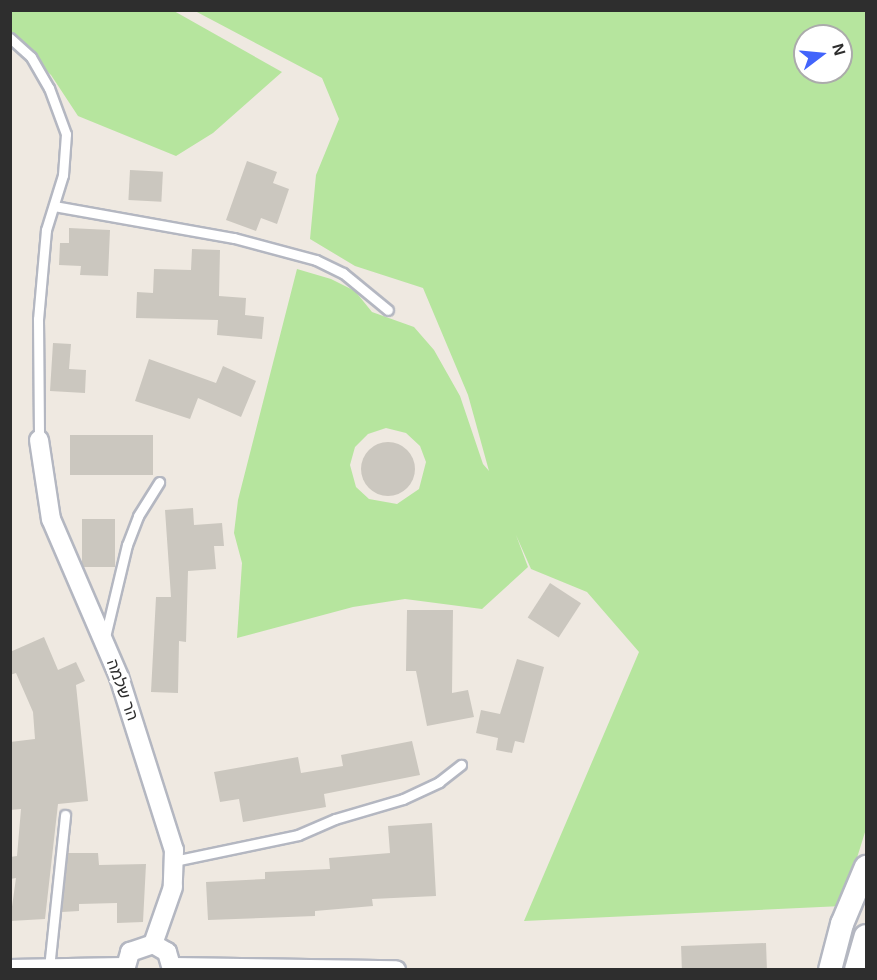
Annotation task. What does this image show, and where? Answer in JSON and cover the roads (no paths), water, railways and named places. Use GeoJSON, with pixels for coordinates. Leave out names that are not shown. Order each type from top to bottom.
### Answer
{"type":"FeatureCollection","features":[{"type":"Feature","properties":{"kind":"street","name":"הר שלמה"},"geometry":{"type":"LineString","coordinates":[[39,440],[51,519],[104,644],[144,753],[174,861],[173,887],[153,944]]}},
{"type":"Feature","properties":{"kind":"street"},"geometry":{"type":"LineString","coordinates":[[830,969],[842,924],[867,867]]}},
{"type":"Feature","properties":{"kind":"street"},"geometry":{"type":"LineString","coordinates":[[856,969],[867,936]]}},
{"type":"Feature","properties":{"kind":"street"},"geometry":{"type":"LineString","coordinates":[[10,969],[125,968],[136,946],[153,944],[167,952],[172,968],[396,969]]}},
{"type":"Feature","properties":{"kind":"lane"},"geometry":{"type":"LineString","coordinates":[[10,38],[32,57],[49,88],[66,134],[63,175],[46,230],[38,319],[39,440]]}},
{"type":"Feature","properties":{"kind":"lane"},"geometry":{"type":"LineString","coordinates":[[54,206],[234,238],[316,260],[343,273],[388,310]]}},
{"type":"Feature","properties":{"kind":"lane"},"geometry":{"type":"LineString","coordinates":[[104,644],[127,545],[138,516],[159,482]]}},
{"type":"Feature","properties":{"kind":"lane"},"geometry":{"type":"LineString","coordinates":[[174,861],[298,835],[335,819],[403,799],[439,782],[461,765]]}},
{"type":"Feature","properties":{"kind":"lane"},"geometry":{"type":"LineString","coordinates":[[49,968],[64,815]]}}]}
